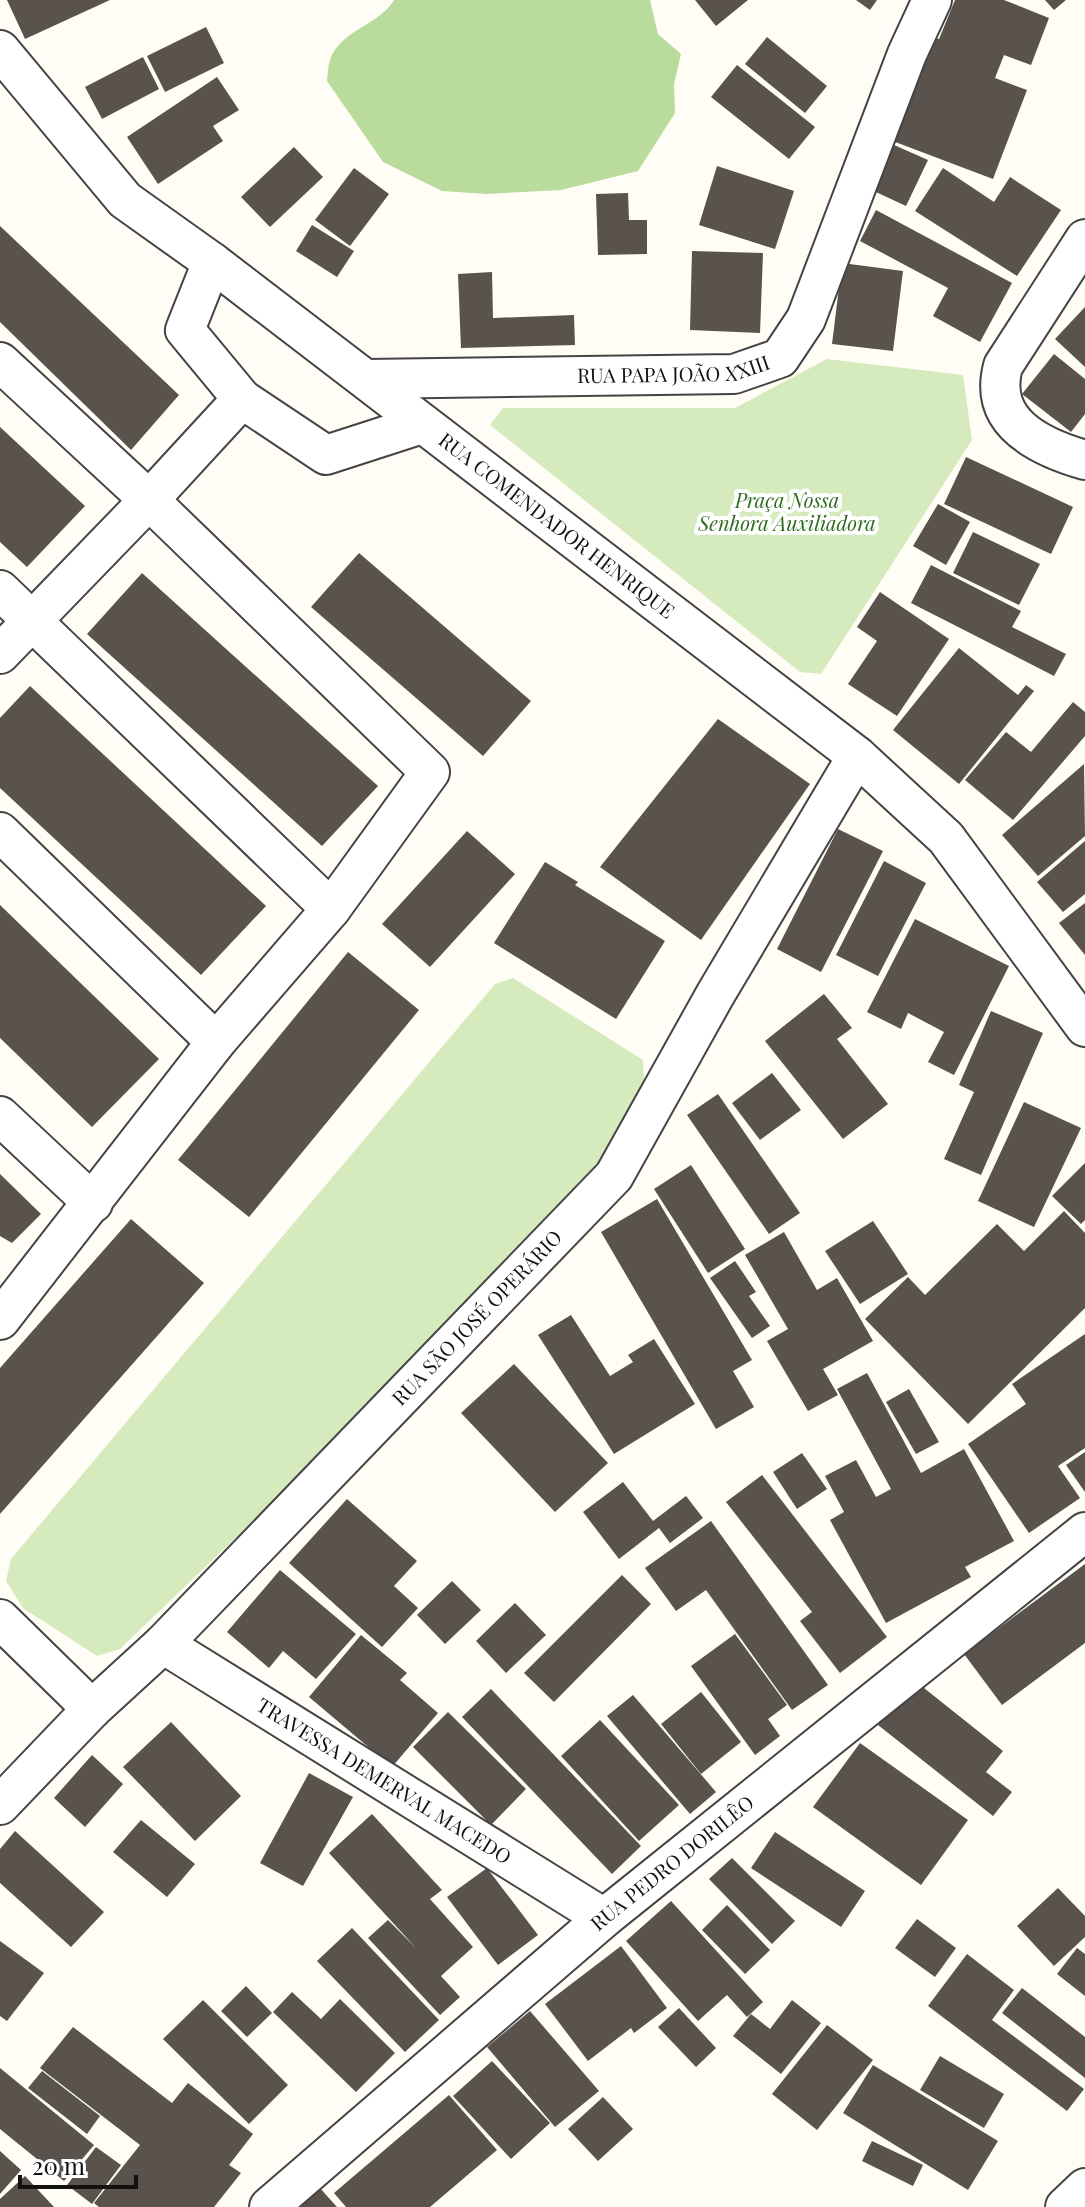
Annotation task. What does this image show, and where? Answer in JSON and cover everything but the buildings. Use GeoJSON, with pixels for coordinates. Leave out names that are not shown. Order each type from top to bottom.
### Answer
{"type":"FeatureCollection","features":[{"type":"Feature","properties":{"kind":"street","name":"RUA PAPA JOÃO XXIII"},"geometry":{"type":"LineString","coordinates":[[366,379],[734,374],[780,358],[806,319],[907,54],[932,0]]}},
{"type":"Feature","properties":{"kind":"street","name":"RUA COMENDADOR HENRIQUE"},"geometry":{"type":"LineString","coordinates":[[0,50],[125,200],[212,262],[857,756],[946,838],[1085,1027]]}},
{"type":"Feature","properties":{"kind":"street"},"geometry":{"type":"LineString","coordinates":[[1085,239],[1003,366],[998,384],[1010,414],[1027,438],[1085,460]]}},
{"type":"Feature","properties":{"kind":"street"},"geometry":{"type":"LineString","coordinates":[[212,262],[185,330],[242,399],[326,455],[422,424]]}},
{"type":"Feature","properties":{"kind":"street"},"geometry":{"type":"LineString","coordinates":[[0,362],[149,500],[430,772],[331,909],[216,1042],[0,1320]]}},
{"type":"Feature","properties":{"kind":"street"},"geometry":{"type":"LineString","coordinates":[[0,654],[242,399]]}},
{"type":"Feature","properties":{"kind":"street"},"geometry":{"type":"LineString","coordinates":[[0,590],[331,909]]}},
{"type":"Feature","properties":{"kind":"street","name":"RUA SÃO JOSÉ OPERÁRIO"},"geometry":{"type":"LineString","coordinates":[[0,1805],[92,1709],[163,1644],[614,1176],[715,995],[857,756]]}},
{"type":"Feature","properties":{"kind":"street"},"geometry":{"type":"LineString","coordinates":[[0,832],[216,1042]]}},
{"type":"Feature","properties":{"kind":"street"},"geometry":{"type":"LineString","coordinates":[[0,1116],[93,1203]]}},
{"type":"Feature","properties":{"kind":"street","name":"RUA PEDRO DORILÊO"},"geometry":{"type":"LineString","coordinates":[[269,2207],[604,1918],[1085,1532]]}},
{"type":"Feature","properties":{"kind":"street"},"geometry":{"type":"LineString","coordinates":[[0,1619],[92,1709]]}},
{"type":"Feature","properties":{"kind":"street","name":"TRAVESSA DEMERVAL MACEDO"},"geometry":{"type":"LineString","coordinates":[[163,1644],[604,1918]]}},
{"type":"Feature","properties":{"kind":"street"},"geometry":{"type":"LineString","coordinates":[[1065,2207],[1085,2188]]}},
{"type":"Feature","properties":{"kind":"green space"},"geometry":{"type":"Polygon","coordinates":[[[394,0],[650,0],[658,34],[681,54],[674,84],[675,113],[638,171],[561,190],[487,194],[442,191],[383,162],[327,81],[330,61],[338,46],[380,15],[394,0]]]}},
{"type":"Feature","properties":{"kind":"green space","name":"Praça Nossa Senhora Auxiliadora"},"geometry":{"type":"Polygon","coordinates":[[[827,359],[963,375],[972,440],[821,674],[800,672],[490,425],[503,408],[735,408],[827,359]]]}},
{"type":"Feature","properties":{"kind":"green space"},"geometry":{"type":"Polygon","coordinates":[[[513,978],[643,1060],[644,1080],[594,1169],[513,1261],[377,1402],[120,1649],[97,1656],[23,1608],[6,1581],[11,1559],[495,984],[513,978]]]}}]}
